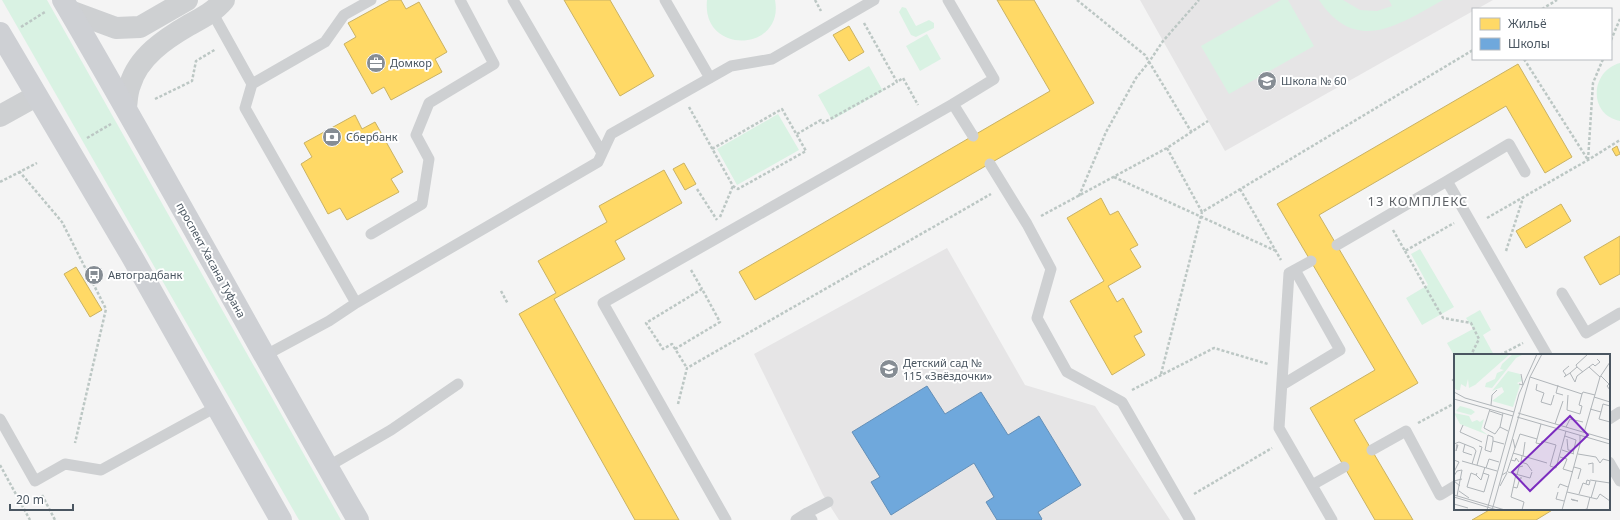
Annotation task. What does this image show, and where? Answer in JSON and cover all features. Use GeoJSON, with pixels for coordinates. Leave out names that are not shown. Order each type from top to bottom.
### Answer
{"type":"FeatureCollection","features":[{"type":"Feature","properties":{"kind":"main road","name":"проспект Хасана Туфана"},"geometry":{"type":"LineString","coordinates":[[62,6],[121,114],[264,356],[358,520]]}},
{"type":"Feature","properties":{"kind":"main road"},"geometry":{"type":"LineString","coordinates":[[9,31],[36,96],[131,255],[281,520]]}},
{"type":"Feature","properties":{"kind":"street"},"geometry":{"type":"LineString","coordinates":[[62,6],[116,28],[140,27],[187,0]]}},
{"type":"Feature","properties":{"kind":"street"},"geometry":{"type":"LineString","coordinates":[[121,114],[130,85],[139,65],[155,48],[218,6]]}},
{"type":"Feature","properties":{"kind":"street"},"geometry":{"type":"LineString","coordinates":[[0,116],[36,96]]}},
{"type":"Feature","properties":{"kind":"lane"},"geometry":{"type":"LineString","coordinates":[[252,84],[325,42],[344,15],[370,0]]}},
{"type":"Feature","properties":{"kind":"lane"},"geometry":{"type":"LineString","coordinates":[[371,234],[422,204],[429,159],[416,135],[429,103],[494,64],[460,0]]}},
{"type":"Feature","properties":{"kind":"lane"},"geometry":{"type":"LineString","coordinates":[[513,0],[602,153]]}},
{"type":"Feature","properties":{"kind":"lane"},"geometry":{"type":"LineString","coordinates":[[665,0],[710,78]]}},
{"type":"Feature","properties":{"kind":"lane"},"geometry":{"type":"LineString","coordinates":[[264,356],[329,321],[356,303],[598,162],[611,134],[732,66],[772,59],[874,0]]}},
{"type":"Feature","properties":{"kind":"lane"},"geometry":{"type":"LineString","coordinates":[[726,520],[603,303],[953,104],[994,79],[948,0]]}},
{"type":"Feature","properties":{"kind":"lane"},"geometry":{"type":"LineString","coordinates":[[218,6],[227,42],[252,84],[246,108],[356,303]]}},
{"type":"Feature","properties":{"kind":"lane"},"geometry":{"type":"LineString","coordinates":[[953,104],[972,136]]}},
{"type":"Feature","properties":{"kind":"lane"},"geometry":{"type":"LineString","coordinates":[[1337,246],[1509,144],[1525,172]]}},
{"type":"Feature","properties":{"kind":"lane"},"geometry":{"type":"LineString","coordinates":[[990,164],[1051,269],[1037,318],[1067,372],[1122,402],[1190,520]]}},
{"type":"Feature","properties":{"kind":"lane"},"geometry":{"type":"LineString","coordinates":[[1447,181],[1546,354]]}},
{"type":"Feature","properties":{"kind":"lane"},"geometry":{"type":"LineString","coordinates":[[1292,271],[1311,261]]}},
{"type":"Feature","properties":{"kind":"lane"},"geometry":{"type":"LineString","coordinates":[[1292,271],[1279,428],[1332,520]]}},
{"type":"Feature","properties":{"kind":"lane"},"geometry":{"type":"LineString","coordinates":[[1282,386],[1340,350],[1292,271]]}},
{"type":"Feature","properties":{"kind":"lane"},"geometry":{"type":"LineString","coordinates":[[1562,293],[1586,333],[1620,313]]}},
{"type":"Feature","properties":{"kind":"lane"},"geometry":{"type":"LineString","coordinates":[[327,467],[391,430],[458,384]]}},
{"type":"Feature","properties":{"kind":"lane"},"geometry":{"type":"LineString","coordinates":[[0,419],[35,481],[65,464],[101,470],[216,407]]}},
{"type":"Feature","properties":{"kind":"lane"},"geometry":{"type":"LineString","coordinates":[[1610,418],[1620,412]]}},
{"type":"Feature","properties":{"kind":"lane"},"geometry":{"type":"LineString","coordinates":[[1372,450],[1406,431],[1440,495],[1454,487]]}},
{"type":"Feature","properties":{"kind":"lane"},"geometry":{"type":"LineString","coordinates":[[1610,464],[1620,481]]}},
{"type":"Feature","properties":{"kind":"lane"},"geometry":{"type":"LineString","coordinates":[[1312,485],[1344,467]]}},
{"type":"Feature","properties":{"kind":"lane"},"geometry":{"type":"LineString","coordinates":[[796,520],[809,516],[828,502]]}},
{"type":"Feature","properties":{"kind":"path"},"geometry":{"type":"LineString","coordinates":[[1077,0],[1145,54],[1192,133]]}},
{"type":"Feature","properties":{"kind":"path"},"geometry":{"type":"LineString","coordinates":[[1079,196],[1106,132],[1136,78],[1163,41],[1199,0]]}},
{"type":"Feature","properties":{"kind":"path"},"geometry":{"type":"LineString","coordinates":[[1544,8],[1557,0]]}},
{"type":"Feature","properties":{"kind":"path"},"geometry":{"type":"LineString","coordinates":[[9,31],[62,6]]}},
{"type":"Feature","properties":{"kind":"path"},"geometry":{"type":"LineString","coordinates":[[857,10],[897,82]]}},
{"type":"Feature","properties":{"kind":"path"},"geometry":{"type":"LineString","coordinates":[[1612,38],[1620,19]]}},
{"type":"Feature","properties":{"kind":"path"},"geometry":{"type":"LineString","coordinates":[[155,99],[192,81],[196,60],[227,42]]}},
{"type":"Feature","properties":{"kind":"path"},"geometry":{"type":"LineString","coordinates":[[1202,212],[1472,51]]}},
{"type":"Feature","properties":{"kind":"path"},"geometry":{"type":"LineString","coordinates":[[1525,60],[1588,160]]}},
{"type":"Feature","properties":{"kind":"path"},"geometry":{"type":"LineString","coordinates":[[1588,160],[1593,83],[1603,60]]}},
{"type":"Feature","properties":{"kind":"path"},"geometry":{"type":"LineString","coordinates":[[797,134],[821,120],[824,123],[903,78],[926,119]]}},
{"type":"Feature","properties":{"kind":"path"},"geometry":{"type":"LineString","coordinates":[[681,94],[712,149],[733,186],[738,189],[806,150],[782,109],[712,149]]}},
{"type":"Feature","properties":{"kind":"path"},"geometry":{"type":"LineString","coordinates":[[83,140],[121,114]]}},
{"type":"Feature","properties":{"kind":"path"},"geometry":{"type":"LineString","coordinates":[[1026,224],[1167,148],[1192,133],[1208,121]]}},
{"type":"Feature","properties":{"kind":"path"},"geometry":{"type":"LineString","coordinates":[[1473,226],[1620,140]]}},
{"type":"Feature","properties":{"kind":"path"},"geometry":{"type":"LineString","coordinates":[[1161,375],[1202,212],[1167,148]]}},
{"type":"Feature","properties":{"kind":"path"},"geometry":{"type":"LineString","coordinates":[[0,182],[37,163]]}},
{"type":"Feature","properties":{"kind":"path"},"geometry":{"type":"LineString","coordinates":[[19,171],[62,222],[106,309],[75,443]]}},
{"type":"Feature","properties":{"kind":"path"},"geometry":{"type":"LineString","coordinates":[[1114,177],[1276,251]]}},
{"type":"Feature","properties":{"kind":"path"},"geometry":{"type":"LineString","coordinates":[[697,189],[718,222],[733,186]]}},
{"type":"Feature","properties":{"kind":"path"},"geometry":{"type":"LineString","coordinates":[[672,426],[687,368],[1004,187]]}},
{"type":"Feature","properties":{"kind":"path"},"geometry":{"type":"LineString","coordinates":[[1240,189],[1276,251],[1292,271]]}},
{"type":"Feature","properties":{"kind":"path"},"geometry":{"type":"LineString","coordinates":[[1499,272],[1523,198]]}},
{"type":"Feature","properties":{"kind":"path"},"geometry":{"type":"LineString","coordinates":[[1405,251],[1466,216]]}},
{"type":"Feature","properties":{"kind":"path"},"geometry":{"type":"LineString","coordinates":[[1385,218],[1443,318],[1471,323],[1479,339],[1472,354]]}},
{"type":"Feature","properties":{"kind":"path"},"geometry":{"type":"LineString","coordinates":[[675,349],[720,322],[684,256]]}},
{"type":"Feature","properties":{"kind":"path"},"geometry":{"type":"LineString","coordinates":[[687,368],[672,344],[663,349],[646,323],[702,289]]}},
{"type":"Feature","properties":{"kind":"path"},"geometry":{"type":"LineString","coordinates":[[501,291],[508,304]]}},
{"type":"Feature","properties":{"kind":"path"},"geometry":{"type":"LineString","coordinates":[[1502,354],[1536,336]]}},
{"type":"Feature","properties":{"kind":"path"},"geometry":{"type":"LineString","coordinates":[[1116,399],[1214,348],[1283,369]]}},
{"type":"Feature","properties":{"kind":"path"},"geometry":{"type":"LineString","coordinates":[[1406,431],[1454,404]]}},
{"type":"Feature","properties":{"kind":"path"},"geometry":{"type":"LineString","coordinates":[[1180,502],[1286,440]]}},
{"type":"Feature","properties":{"kind":"path"},"geometry":{"type":"LineString","coordinates":[[0,465],[30,520]]}},
{"type":"Feature","properties":{"kind":"path"},"geometry":{"type":"LineString","coordinates":[[35,481],[55,520]]}},
{"type":"Feature","properties":{"kind":"shaded area","name":"Школа № 60"},"geometry":{"type":"Polygon","coordinates":[[[1140,0],[1493,0],[1479,8],[1472,8],[1472,12],[1225,151],[1140,0]]]}},
{"type":"Feature","properties":{"kind":"shaded area","name":"Детский сад № 115 «Звёздочки»"},"geometry":{"type":"Polygon","coordinates":[[[947,248],[1025,385],[1095,406],[1170,520],[839,520],[823,495],[754,354],[947,248]]]}},
{"type":"Feature","properties":{"kind":"green space"},"geometry":{"type":"Polygon","coordinates":[[[2,0],[47,0],[341,520],[299,520],[2,0]]]}},
{"type":"Feature","properties":{"kind":"green space"},"geometry":{"type":"Polygon","coordinates":[[[707,0],[775,0],[775,17],[768,30],[756,38],[742,40],[729,38],[716,31],[709,18],[707,0]]]}},
{"type":"Feature","properties":{"kind":"green space"},"geometry":{"type":"Polygon","coordinates":[[[1281,0],[1288,0],[1314,46],[1229,94],[1201,46],[1281,0]]]}},
{"type":"Feature","properties":{"kind":"green space"},"geometry":{"type":"Polygon","coordinates":[[[1319,0],[1343,0],[1360,10],[1377,11],[1392,6],[1389,0],[1443,0],[1394,25],[1378,30],[1363,31],[1348,27],[1333,17],[1319,0]]]}},
{"type":"Feature","properties":{"kind":"green space"},"geometry":{"type":"Polygon","coordinates":[[[902,7],[906,8],[916,26],[929,20],[934,23],[934,28],[916,37],[911,35],[899,12],[902,7]]]}},
{"type":"Feature","properties":{"kind":"green space"},"geometry":{"type":"Polygon","coordinates":[[[927,34],[941,59],[920,71],[906,46],[927,34]]]}},
{"type":"Feature","properties":{"kind":"green space"},"geometry":{"type":"Polygon","coordinates":[[[1620,63],[1620,121],[1610,117],[1602,111],[1598,102],[1597,93],[1598,83],[1603,75],[1610,68],[1620,63]]]}},
{"type":"Feature","properties":{"kind":"green space"},"geometry":{"type":"Polygon","coordinates":[[[869,66],[883,91],[832,120],[818,95],[869,66]]]}},
{"type":"Feature","properties":{"kind":"green space"},"geometry":{"type":"Polygon","coordinates":[[[778,114],[799,150],[737,185],[717,149],[778,114]]]}},
{"type":"Feature","properties":{"kind":"green space"},"geometry":{"type":"Polygon","coordinates":[[[1420,249],[1454,307],[1422,325],[1406,298],[1428,285],[1411,254],[1420,249]]]}},
{"type":"Feature","properties":{"kind":"green space"},"geometry":{"type":"Polygon","coordinates":[[[1480,310],[1491,330],[1483,335],[1493,354],[1454,354],[1454,355],[1447,343],[1473,329],[1466,318],[1480,310]]]}},
{"type":"Feature","properties":{"kind":"building: Жильё"},"geometry":{"type":"Polygon","coordinates":[[[390,0],[401,0],[406,9],[419,2],[447,52],[435,59],[442,72],[391,100],[384,87],[372,94],[344,44],[356,37],[348,23],[390,0]]]}},
{"type":"Feature","properties":{"kind":"building: Жильё"},"geometry":{"type":"Polygon","coordinates":[[[564,0],[610,0],[654,76],[620,96],[564,0]]]}},
{"type":"Feature","properties":{"kind":"building: Жильё"},"geometry":{"type":"Polygon","coordinates":[[[997,0],[1034,0],[1094,103],[755,300],[739,272],[1050,91],[997,0]]]}},
{"type":"Feature","properties":{"kind":"building: Жильё"},"geometry":{"type":"Polygon","coordinates":[[[849,26],[864,52],[849,61],[833,35],[849,26]]]}},
{"type":"Feature","properties":{"kind":"building: Жильё"},"geometry":{"type":"Polygon","coordinates":[[[1518,64],[1572,157],[1545,173],[1506,106],[1319,215],[1418,383],[1354,420],[1413,520],[1375,520],[1310,408],[1375,370],[1277,204],[1518,64]]]}},
{"type":"Feature","properties":{"kind":"building: Жильё"},"geometry":{"type":"Polygon","coordinates":[[[355,115],[362,129],[375,122],[403,172],[391,179],[399,192],[347,220],[340,208],[328,214],[301,164],[312,157],[304,143],[355,115]]]}},
{"type":"Feature","properties":{"kind":"building: Жильё"},"geometry":{"type":"Polygon","coordinates":[[[1617,146],[1620,154],[1616,156],[1612,149],[1617,146]]]}},
{"type":"Feature","properties":{"kind":"building: Жильё"},"geometry":{"type":"Polygon","coordinates":[[[684,163],[696,184],[685,190],[673,169],[684,163]]]}},
{"type":"Feature","properties":{"kind":"building: Жильё"},"geometry":{"type":"Polygon","coordinates":[[[664,170],[682,203],[615,241],[625,259],[554,299],[679,520],[635,520],[519,314],[556,293],[538,261],[607,222],[599,206],[664,170]]]}},
{"type":"Feature","properties":{"kind":"building: Жильё"},"geometry":{"type":"Polygon","coordinates":[[[1101,198],[1110,215],[1118,211],[1138,245],[1130,249],[1141,267],[1108,286],[1117,302],[1123,298],[1142,332],[1134,336],[1145,355],[1112,375],[1070,301],[1104,281],[1067,218],[1101,198]]]}},
{"type":"Feature","properties":{"kind":"building: Жильё"},"geometry":{"type":"Polygon","coordinates":[[[1561,204],[1571,221],[1526,248],[1516,231],[1561,204]]]}},
{"type":"Feature","properties":{"kind":"building: Жильё"},"geometry":{"type":"Polygon","coordinates":[[[1620,236],[1620,274],[1600,285],[1584,257],[1620,236]]]}},
{"type":"Feature","properties":{"kind":"building: Жильё"},"geometry":{"type":"Polygon","coordinates":[[[76,267],[102,310],[90,317],[64,274],[76,267]]]}},
{"type":"Feature","properties":{"kind":"building: Жильё"},"geometry":{"type":"Polygon","coordinates":[[[1489,510],[1552,510],[1536,520],[1472,520],[1489,510]]]}},
{"type":"Feature","properties":{"kind":"building: Школы"},"geometry":{"type":"Polygon","coordinates":[[[927,386],[945,414],[981,392],[1008,435],[1039,416],[1081,485],[1038,512],[1042,519],[1041,520],[997,520],[986,502],[994,497],[974,463],[891,515],[871,482],[880,477],[852,432],[927,386]]]}},
{"type":"Feature","properties":{"kind":"place","name":"Домкор"},"geometry":{"type":"Point","coordinates":[376,63]}},
{"type":"Feature","properties":{"kind":"place","name":"Школа № 60"},"geometry":{"type":"Point","coordinates":[1267,81]}},
{"type":"Feature","properties":{"kind":"place","name":"Сбербанк"},"geometry":{"type":"Point","coordinates":[332,137]}},
{"type":"Feature","properties":{"kind":"place","name":"Автоградбанк"},"geometry":{"type":"Point","coordinates":[94,275]}},
{"type":"Feature","properties":{"kind":"place","name":"Детский сад № 115 «Звёздочки»"},"geometry":{"type":"Point","coordinates":[889,369]}},
{"type":"Feature","properties":{"kind":"district","name":"13 КОМПЛЕКС"},"geometry":{"type":"Point","coordinates":[1418,201]}}]}
